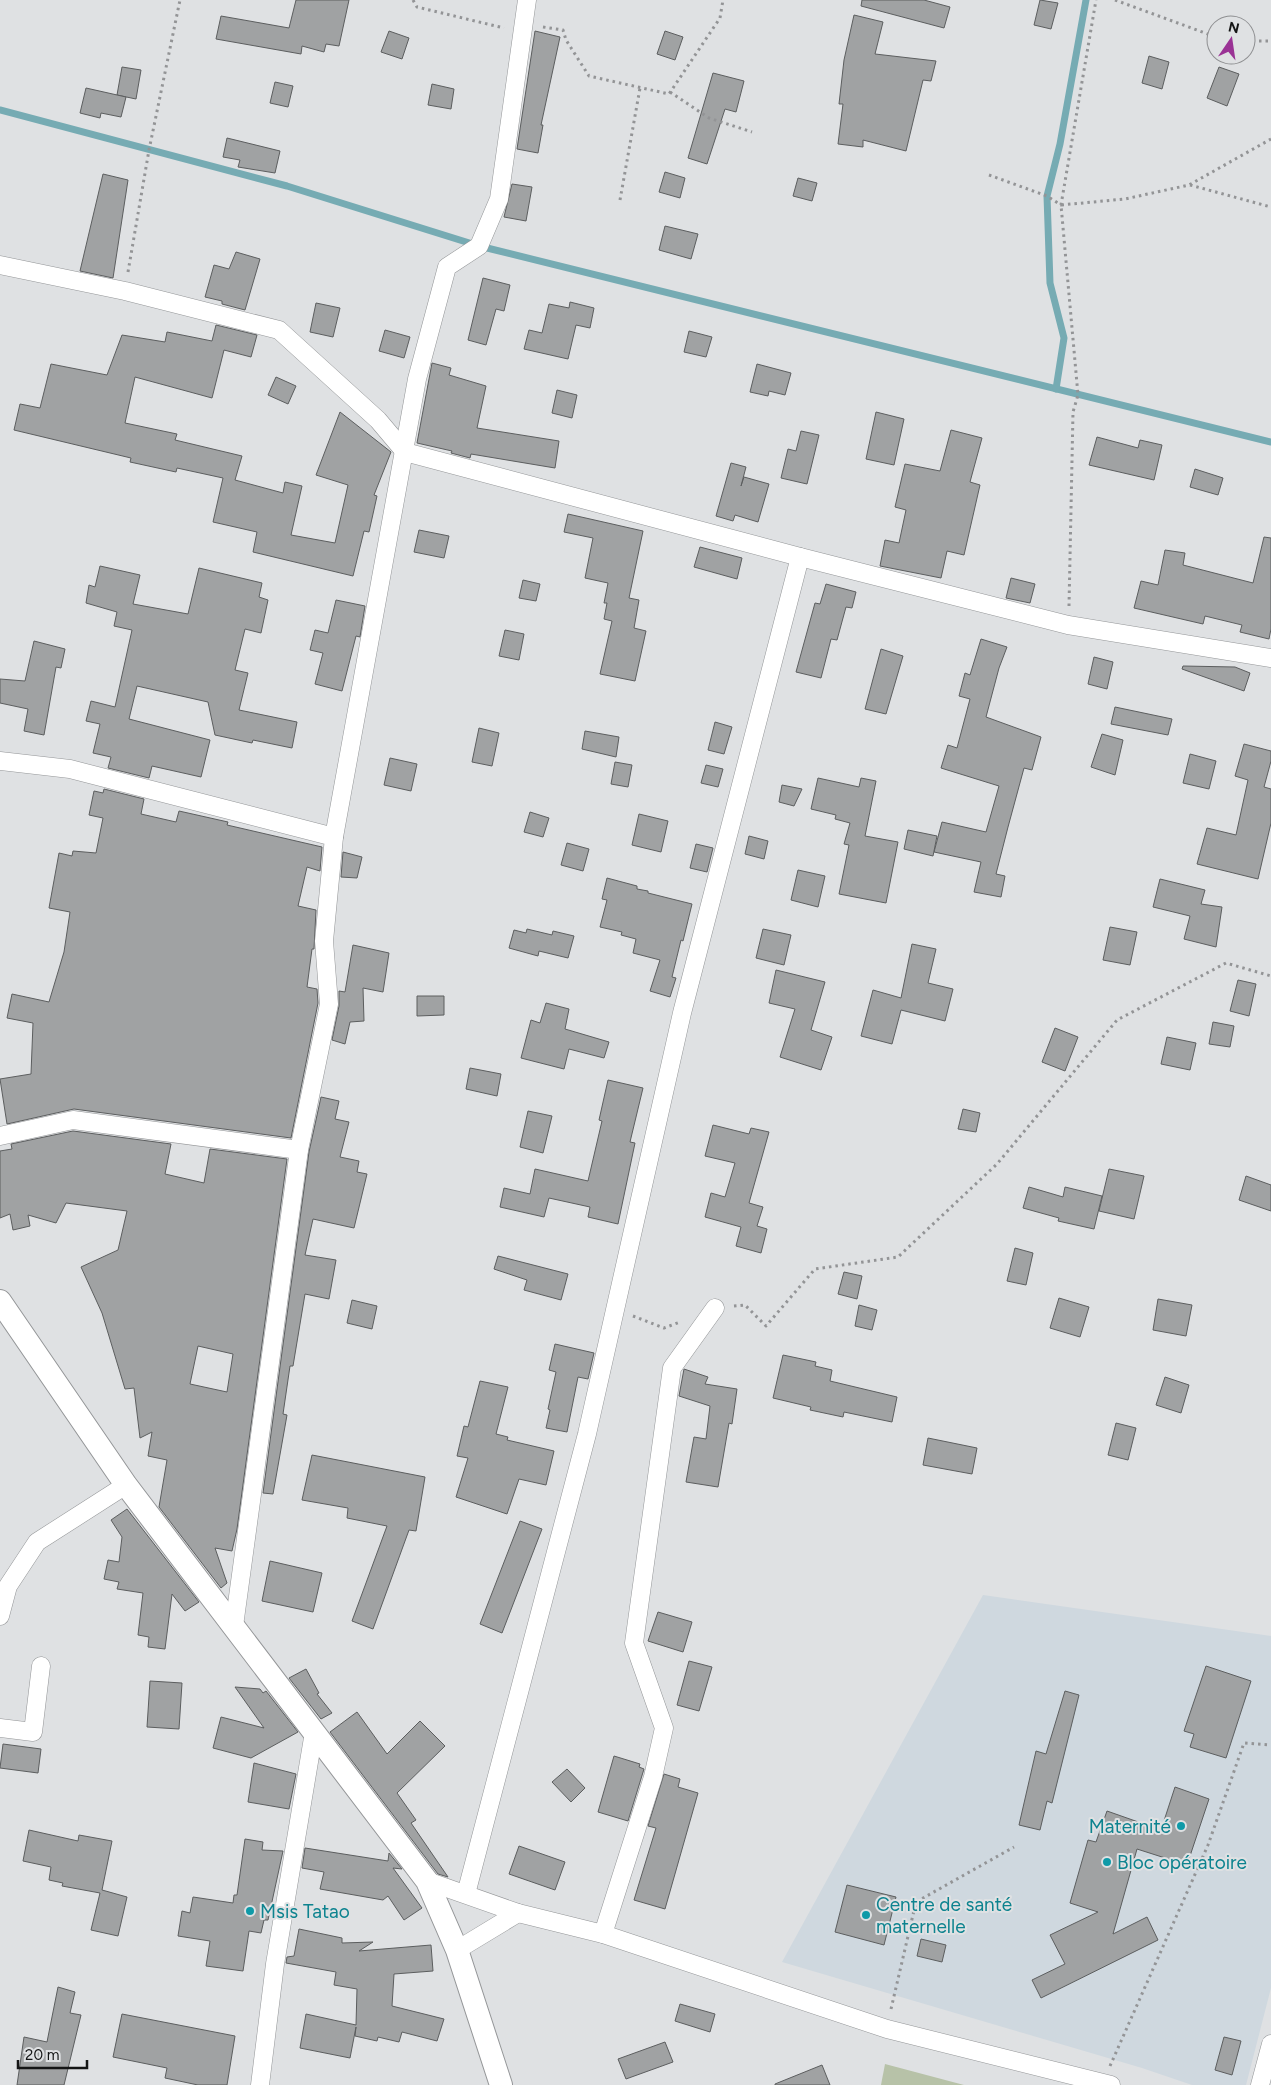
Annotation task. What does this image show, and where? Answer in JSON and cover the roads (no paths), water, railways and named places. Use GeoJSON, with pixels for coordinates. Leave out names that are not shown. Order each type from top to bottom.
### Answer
{"type":"FeatureCollection","features":[{"type":"Feature","properties":{"kind":"street"},"geometry":{"type":"LineString","coordinates":[[234,1626],[298,1150],[329,1004],[324,941],[334,837],[417,380],[447,267],[479,246],[499,199],[527,0]]}},
{"type":"Feature","properties":{"kind":"street"},"geometry":{"type":"LineString","coordinates":[[0,265],[125,291],[279,330],[378,420],[405,452],[800,558],[1068,626],[1271,658]]}},
{"type":"Feature","properties":{"kind":"street"},"geometry":{"type":"LineString","coordinates":[[466,1894],[587,1434],[682,1013],[800,558]]}},
{"type":"Feature","properties":{"kind":"street"},"geometry":{"type":"LineString","coordinates":[[0,761],[70,770],[334,837]]}},
{"type":"Feature","properties":{"kind":"street"},"geometry":{"type":"LineString","coordinates":[[0,1136],[73,1120],[298,1150]]}},
{"type":"Feature","properties":{"kind":"street"},"geometry":{"type":"LineString","coordinates":[[0,1301],[126,1485],[427,1880],[457,1950],[501,2085]]}},
{"type":"Feature","properties":{"kind":"street"},"geometry":{"type":"LineString","coordinates":[[603,1934],[653,1777],[664,1728],[634,1643],[672,1368],[715,1308]]}},
{"type":"Feature","properties":{"kind":"street"},"geometry":{"type":"LineString","coordinates":[[0,1616],[8,1586],[37,1542],[126,1485]]}},
{"type":"Feature","properties":{"kind":"street"},"geometry":{"type":"LineString","coordinates":[[0,1728],[33,1732],[41,1666]]}},
{"type":"Feature","properties":{"kind":"street"},"geometry":{"type":"LineString","coordinates":[[260,2085],[274,1964],[314,1732]]}},
{"type":"Feature","properties":{"kind":"street"},"geometry":{"type":"LineString","coordinates":[[427,1880],[518,1913],[603,1934],[886,2029],[1107,2084]]}},
{"type":"Feature","properties":{"kind":"street"},"geometry":{"type":"LineString","coordinates":[[457,1950],[518,1913]]}},
{"type":"Feature","properties":{"kind":"street"},"geometry":{"type":"LineString","coordinates":[[1260,2085],[1271,2044]]}},
{"type":"Feature","properties":{"kind":"waterway"},"geometry":{"type":"LineString","coordinates":[[1056,389],[1064,338],[1050,283],[1047,196],[1060,144],[1086,0]]}},
{"type":"Feature","properties":{"kind":"waterway"},"geometry":{"type":"LineString","coordinates":[[0,110],[287,186],[479,246],[1271,442]]}},
{"type":"Feature","properties":{"kind":"place","name":"Maternité"},"geometry":{"type":"Point","coordinates":[1181,1826]}},
{"type":"Feature","properties":{"kind":"place","name":"Bloc opératoire"},"geometry":{"type":"Point","coordinates":[1107,1862]}},
{"type":"Feature","properties":{"kind":"place","name":"Msis Tatao"},"geometry":{"type":"Point","coordinates":[250,1911]}},
{"type":"Feature","properties":{"kind":"place","name":"Centre de santé maternelle"},"geometry":{"type":"Point","coordinates":[866,1915]}}]}
